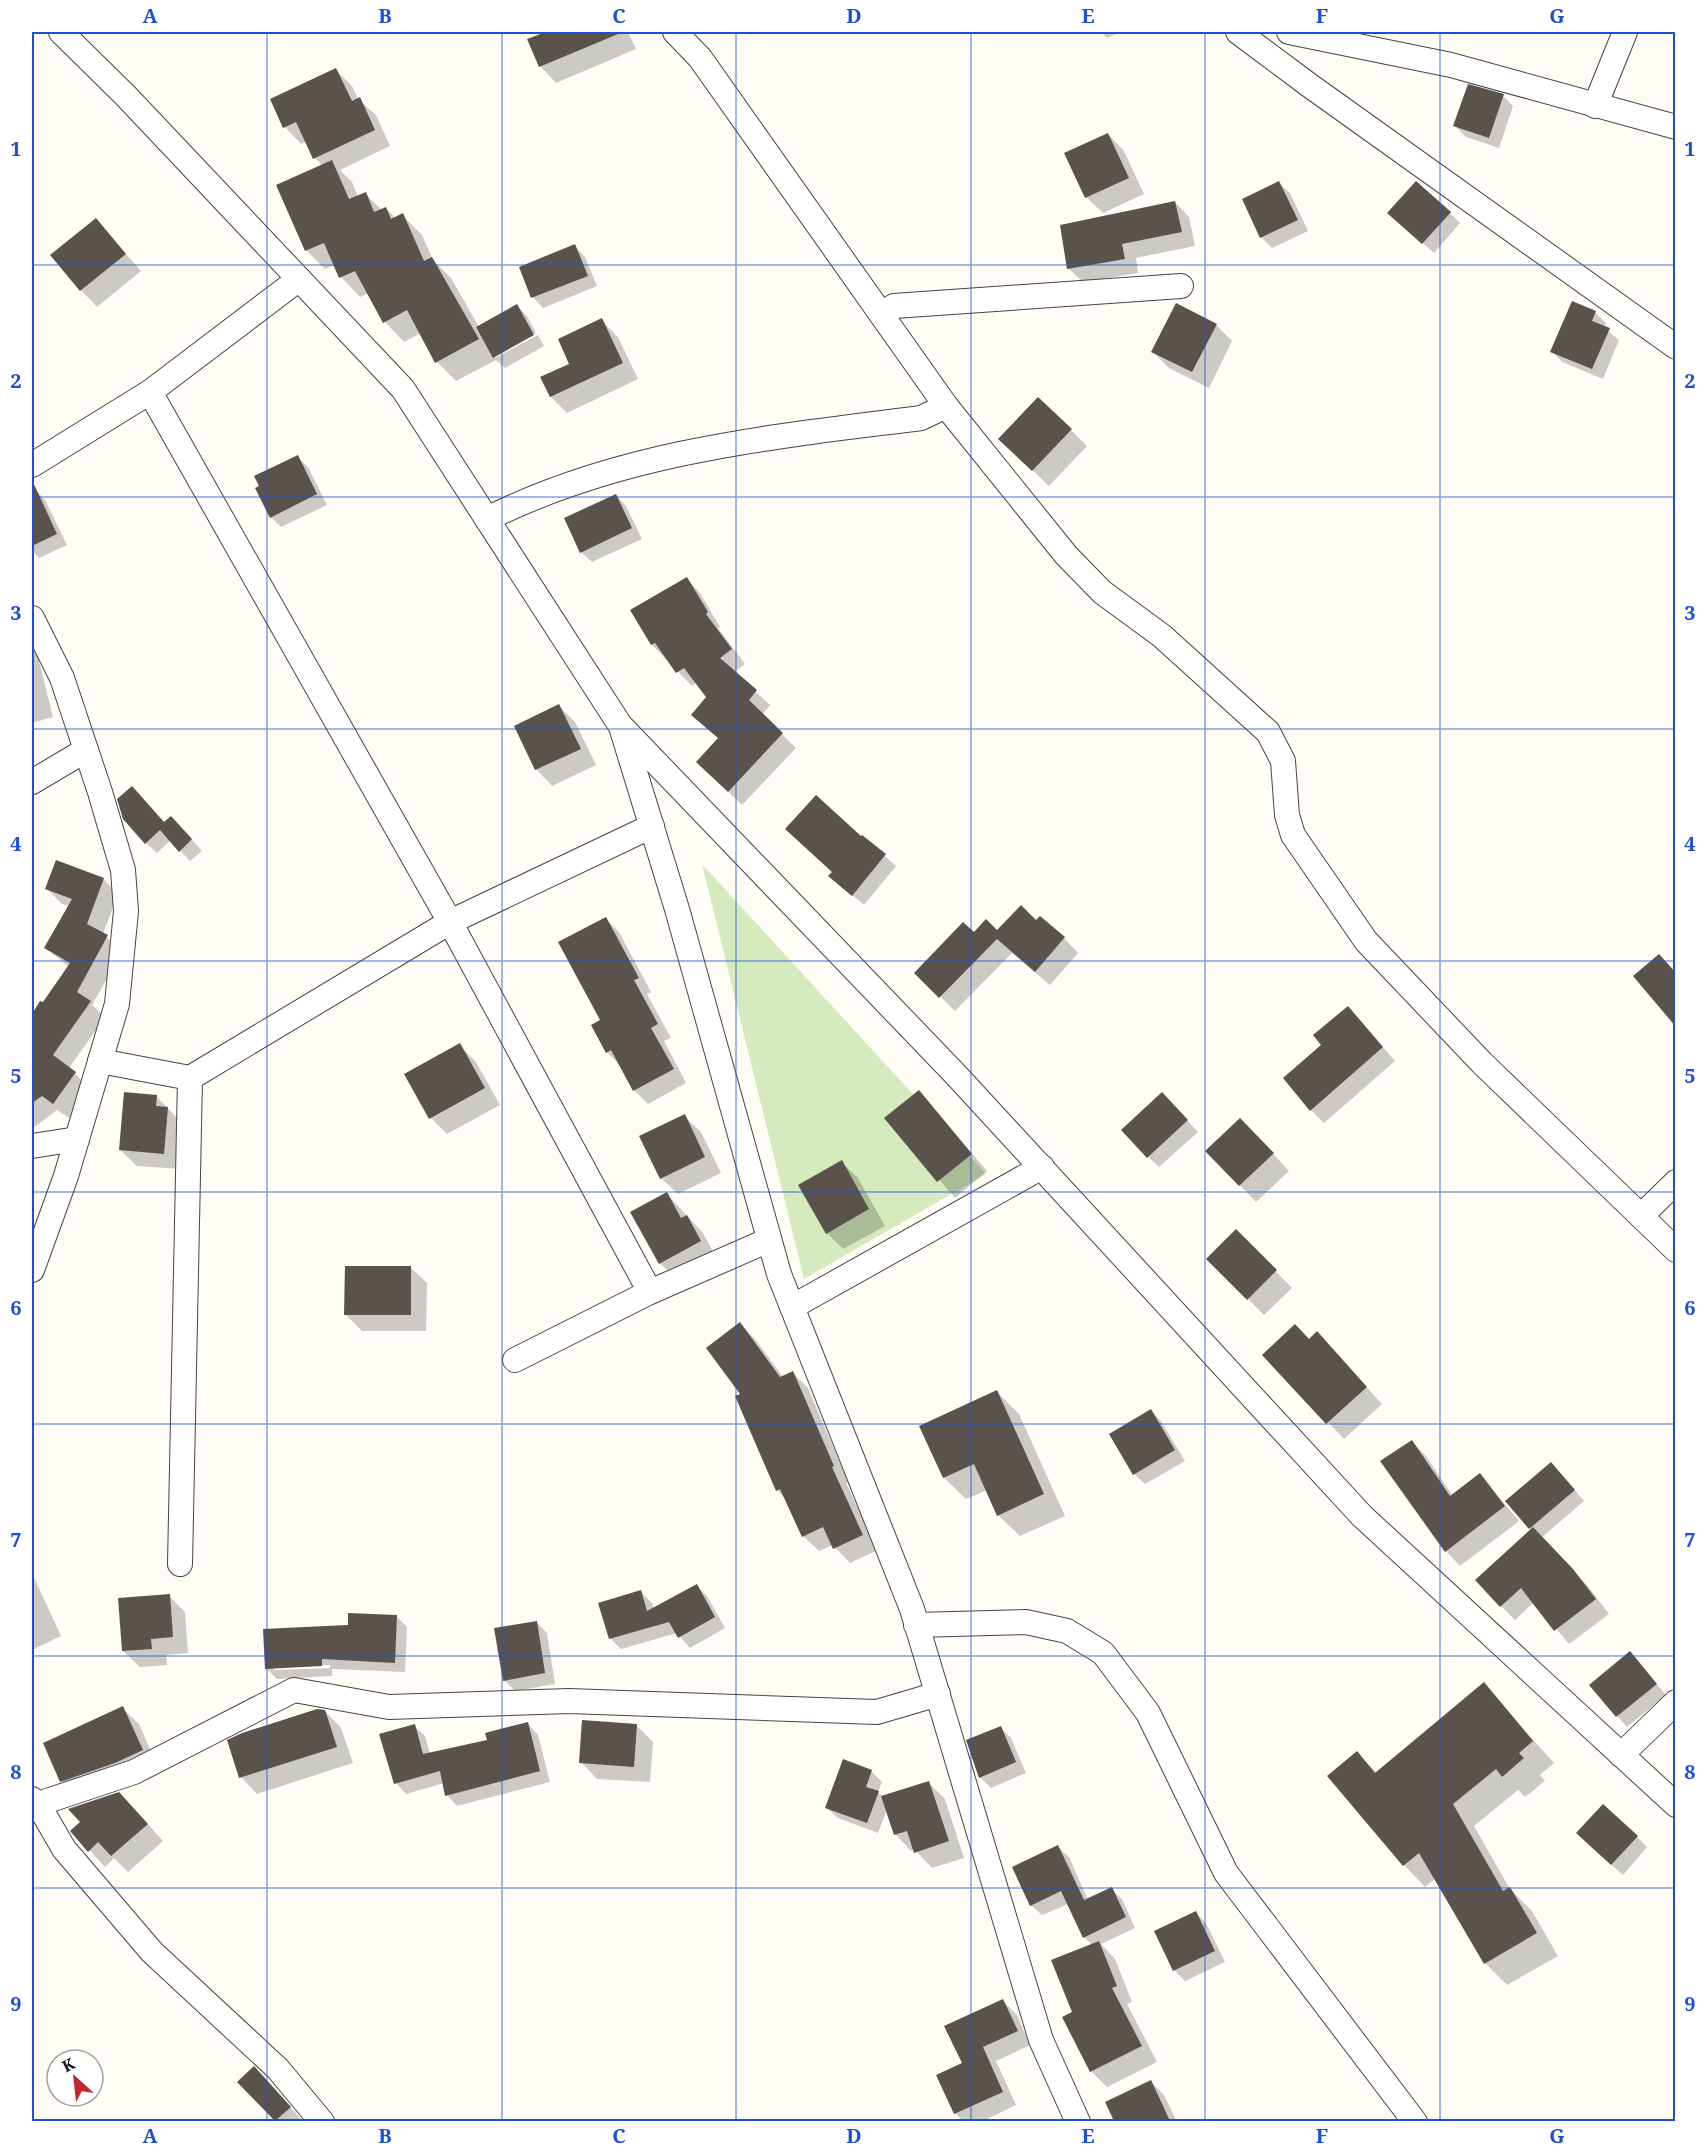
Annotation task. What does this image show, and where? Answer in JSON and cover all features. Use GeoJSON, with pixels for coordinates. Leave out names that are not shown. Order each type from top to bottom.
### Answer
{"type":"FeatureCollection","features":[{"type":"Feature","properties":{"kind":"street"},"geometry":{"type":"LineString","coordinates":[[61,32],[126,96],[403,389],[620,725],[950,1068],[1362,1516],[1676,1805]]}},
{"type":"Feature","properties":{"kind":"street"},"geometry":{"type":"LineString","coordinates":[[675,32],[700,58],[946,406],[1083,574],[1131,615],[1162,636],[1268,732],[1283,761],[1286,809],[1293,835],[1366,941],[1482,1063],[1676,1250]]}},
{"type":"Feature","properties":{"kind":"street"},"geometry":{"type":"LineString","coordinates":[[1238,32],[1308,85],[1676,346]]}},
{"type":"Feature","properties":{"kind":"street"},"geometry":{"type":"LineString","coordinates":[[1288,32],[1377,40],[1451,65],[1676,127]]}},
{"type":"Feature","properties":{"kind":"street"},"geometry":{"type":"LineString","coordinates":[[1595,106],[1625,32]]}},
{"type":"Feature","properties":{"kind":"street"},"geometry":{"type":"LineString","coordinates":[[32,465],[150,392],[299,279]]}},
{"type":"Feature","properties":{"kind":"street"},"geometry":{"type":"LineString","coordinates":[[881,314],[894,306],[1181,286]]}},
{"type":"Feature","properties":{"kind":"street"},"geometry":{"type":"LineString","coordinates":[[150,392],[450,922],[650,1292]]}},
{"type":"Feature","properties":{"kind":"street"},"geometry":{"type":"LineString","coordinates":[[487,519],[521,501],[571,482],[663,456],[745,440],[921,418],[946,406]]}},
{"type":"Feature","properties":{"kind":"street"},"geometry":{"type":"LineString","coordinates":[[32,618],[62,678],[86,750],[123,870],[126,911],[117,1004],[77,1139],[32,1270]]}},
{"type":"Feature","properties":{"kind":"street"},"geometry":{"type":"LineString","coordinates":[[620,725],[652,826],[769,1240],[792,1307],[916,1625],[1041,2040],[1078,2121]]}},
{"type":"Feature","properties":{"kind":"street"},"geometry":{"type":"LineString","coordinates":[[32,782],[86,750]]}},
{"type":"Feature","properties":{"kind":"street"},"geometry":{"type":"LineString","coordinates":[[100,1061],[190,1078],[450,922],[652,826]]}},
{"type":"Feature","properties":{"kind":"street"},"geometry":{"type":"LineString","coordinates":[[180,1564],[190,1078]]}},
{"type":"Feature","properties":{"kind":"street"},"geometry":{"type":"LineString","coordinates":[[32,1146],[77,1139]]}},
{"type":"Feature","properties":{"kind":"street"},"geometry":{"type":"LineString","coordinates":[[792,1307],[1042,1167]]}},
{"type":"Feature","properties":{"kind":"street"},"geometry":{"type":"LineString","coordinates":[[1641,1216],[1676,1182]]}},
{"type":"Feature","properties":{"kind":"street"},"geometry":{"type":"LineString","coordinates":[[515,1360],[650,1292],[769,1240]]}},
{"type":"Feature","properties":{"kind":"street"},"geometry":{"type":"LineString","coordinates":[[916,1625],[1026,1622],[1066,1631],[1103,1653],[1148,1713],[1226,1873],[1415,2121]]}},
{"type":"Feature","properties":{"kind":"street"},"geometry":{"type":"LineString","coordinates":[[322,2121],[278,2069],[152,1952],[64,1849],[35,1802],[134,1772],[294,1690],[389,1707],[569,1701],[877,1712],[938,1694]]}},
{"type":"Feature","properties":{"kind":"street"},"geometry":{"type":"LineString","coordinates":[[1621,1755],[1676,1702]]}},
{"type":"Feature","properties":{"kind":"green space"},"geometry":{"type":"Polygon","coordinates":[[[702,864],[986,1174],[804,1279],[702,864]]]}},
{"type":"Feature","properties":{"kind":"building"},"geometry":{"type":"Polygon","coordinates":[[[546,32],[623,32],[539,67],[527,39],[546,32]]]}},
{"type":"Feature","properties":{"kind":"building"},"geometry":{"type":"Polygon","coordinates":[[[336,68],[352,101],[360,97],[375,130],[313,159],[296,122],[283,128],[270,99],[336,68]]]}},
{"type":"Feature","properties":{"kind":"building"},"geometry":{"type":"Polygon","coordinates":[[[1468,84],[1504,94],[1489,138],[1453,126],[1468,84]]]}},
{"type":"Feature","properties":{"kind":"building"},"geometry":{"type":"Polygon","coordinates":[[[1108,133],[1129,178],[1085,198],[1064,153],[1108,133]]]}},
{"type":"Feature","properties":{"kind":"building"},"geometry":{"type":"Polygon","coordinates":[[[332,160],[349,199],[366,192],[374,212],[386,207],[391,219],[403,213],[424,261],[432,257],[479,339],[435,363],[407,310],[383,323],[355,271],[339,278],[324,243],[305,251],[276,185],[332,160]]]}},
{"type":"Feature","properties":{"kind":"building"},"geometry":{"type":"Polygon","coordinates":[[[1279,181],[1298,220],[1260,238],[1242,199],[1279,181]]]}},
{"type":"Feature","properties":{"kind":"building"},"geometry":{"type":"Polygon","coordinates":[[[1416,181],[1451,212],[1422,244],[1387,213],[1416,181]]]}},
{"type":"Feature","properties":{"kind":"building"},"geometry":{"type":"Polygon","coordinates":[[[1175,201],[1182,232],[1122,244],[1125,259],[1067,269],[1060,225],[1175,201]]]}},
{"type":"Feature","properties":{"kind":"building"},"geometry":{"type":"Polygon","coordinates":[[[96,218],[126,254],[80,291],[50,255],[96,218]]]}},
{"type":"Feature","properties":{"kind":"building"},"geometry":{"type":"Polygon","coordinates":[[[575,244],[588,276],[531,298],[519,267],[575,244]]]}},
{"type":"Feature","properties":{"kind":"building"},"geometry":{"type":"Polygon","coordinates":[[[1572,301],[1596,311],[1592,321],[1610,328],[1592,369],[1550,352],[1572,301]]]}},
{"type":"Feature","properties":{"kind":"building"},"geometry":{"type":"Polygon","coordinates":[[[1176,303],[1217,324],[1192,372],[1151,352],[1176,303]]]}},
{"type":"Feature","properties":{"kind":"building"},"geometry":{"type":"Polygon","coordinates":[[[517,304],[534,335],[493,358],[476,327],[517,304]]]}},
{"type":"Feature","properties":{"kind":"building"},"geometry":{"type":"Polygon","coordinates":[[[602,318],[623,363],[550,397],[540,377],[569,364],[558,339],[602,318]]]}},
{"type":"Feature","properties":{"kind":"building"},"geometry":{"type":"Polygon","coordinates":[[[1038,397],[1072,429],[1032,471],[998,439],[1038,397]]]}},
{"type":"Feature","properties":{"kind":"building"},"geometry":{"type":"Polygon","coordinates":[[[298,455],[317,494],[270,518],[255,488],[259,486],[254,476],[298,455]]]}},
{"type":"Feature","properties":{"kind":"building"},"geometry":{"type":"Polygon","coordinates":[[[32,480],[57,534],[32,546],[32,480]]]}},
{"type":"Feature","properties":{"kind":"building"},"geometry":{"type":"Polygon","coordinates":[[[616,494],[632,528],[580,553],[564,518],[616,494]]]}},
{"type":"Feature","properties":{"kind":"building"},"geometry":{"type":"Polygon","coordinates":[[[687,577],[708,612],[706,614],[732,649],[720,658],[757,690],[749,700],[783,733],[728,792],[696,762],[718,738],[691,715],[706,697],[684,668],[676,673],[655,643],[651,645],[630,610],[687,577]]]}},
{"type":"Feature","properties":{"kind":"building"},"geometry":{"type":"Polygon","coordinates":[[[559,704],[581,749],[535,770],[514,726],[559,704]]]}},
{"type":"Feature","properties":{"kind":"building"},"geometry":{"type":"Polygon","coordinates":[[[132,786],[164,822],[171,816],[192,839],[179,852],[160,830],[145,844],[123,819],[117,799],[132,786]]]}},
{"type":"Feature","properties":{"kind":"building"},"geometry":{"type":"Polygon","coordinates":[[[816,795],[861,836],[886,854],[852,896],[828,876],[832,872],[785,829],[816,795]]]}},
{"type":"Feature","properties":{"kind":"building"},"geometry":{"type":"Polygon","coordinates":[[[56,860],[104,878],[87,924],[108,935],[77,992],[91,1001],[53,1055],[76,1072],[53,1104],[42,1096],[32,1103],[32,1014],[70,963],[44,948],[72,899],[45,889],[56,860]]]}},
{"type":"Feature","properties":{"kind":"building"},"geometry":{"type":"Polygon","coordinates":[[[1021,905],[1036,920],[1040,916],[1065,937],[1035,972],[997,939],[939,998],[914,973],[963,922],[974,932],[986,919],[997,930],[1021,905]]]}},
{"type":"Feature","properties":{"kind":"building"},"geometry":{"type":"Polygon","coordinates":[[[606,917],[639,978],[634,980],[658,1024],[651,1028],[674,1069],[633,1091],[611,1050],[606,1053],[591,1025],[600,1020],[558,942],[606,917]]]}},
{"type":"Feature","properties":{"kind":"building"},"geometry":{"type":"Polygon","coordinates":[[[1659,954],[1676,973],[1676,1027],[1633,976],[1659,954]]]}},
{"type":"Feature","properties":{"kind":"building"},"geometry":{"type":"Polygon","coordinates":[[[1348,1006],[1383,1047],[1310,1111],[1283,1078],[1321,1045],[1313,1035],[1348,1006]]]}},
{"type":"Feature","properties":{"kind":"building"},"geometry":{"type":"Polygon","coordinates":[[[460,1043],[485,1088],[429,1119],[404,1074],[460,1043]]]}},
{"type":"Feature","properties":{"kind":"building"},"geometry":{"type":"Polygon","coordinates":[[[919,1090],[972,1154],[937,1182],[884,1118],[919,1090]]]}},
{"type":"Feature","properties":{"kind":"building"},"geometry":{"type":"Polygon","coordinates":[[[124,1092],[157,1095],[156,1106],[168,1107],[164,1154],[119,1150],[124,1092]]]}},
{"type":"Feature","properties":{"kind":"building"},"geometry":{"type":"Polygon","coordinates":[[[1162,1092],[1188,1120],[1147,1158],[1121,1130],[1162,1092]]]}},
{"type":"Feature","properties":{"kind":"building"},"geometry":{"type":"Polygon","coordinates":[[[685,1114],[705,1157],[660,1179],[639,1136],[685,1114]]]}},
{"type":"Feature","properties":{"kind":"building"},"geometry":{"type":"Polygon","coordinates":[[[1240,1118],[1274,1153],[1239,1186],[1205,1151],[1240,1118]]]}},
{"type":"Feature","properties":{"kind":"building"},"geometry":{"type":"Polygon","coordinates":[[[842,1160],[869,1209],[826,1234],[798,1185],[842,1160]]]}},
{"type":"Feature","properties":{"kind":"building"},"geometry":{"type":"Polygon","coordinates":[[[667,1192],[681,1218],[687,1215],[701,1241],[659,1264],[630,1212],[667,1192]]]}},
{"type":"Feature","properties":{"kind":"building"},"geometry":{"type":"Polygon","coordinates":[[[1236,1229],[1277,1270],[1247,1300],[1206,1259],[1236,1229]]]}},
{"type":"Feature","properties":{"kind":"building"},"geometry":{"type":"Polygon","coordinates":[[[345,1266],[411,1266],[411,1315],[344,1315],[345,1266]]]}},
{"type":"Feature","properties":{"kind":"building"},"geometry":{"type":"Polygon","coordinates":[[[740,1322],[780,1377],[793,1371],[834,1466],[832,1467],[863,1535],[833,1549],[823,1527],[802,1537],[780,1489],[776,1491],[735,1396],[740,1394],[706,1348],[740,1322]]]}},
{"type":"Feature","properties":{"kind":"building"},"geometry":{"type":"Polygon","coordinates":[[[1295,1324],[1309,1339],[1317,1331],[1367,1387],[1326,1424],[1262,1355],[1295,1324]]]}},
{"type":"Feature","properties":{"kind":"building"},"geometry":{"type":"Polygon","coordinates":[[[997,1390],[1044,1494],[997,1516],[974,1464],[943,1478],[919,1426],[997,1390]]]}},
{"type":"Feature","properties":{"kind":"building"},"geometry":{"type":"Polygon","coordinates":[[[1151,1409],[1175,1450],[1133,1475],[1109,1434],[1151,1409]]]}},
{"type":"Feature","properties":{"kind":"building"},"geometry":{"type":"Polygon","coordinates":[[[1412,1440],[1450,1496],[1480,1473],[1505,1506],[1445,1552],[1380,1461],[1412,1440]]]}},
{"type":"Feature","properties":{"kind":"building"},"geometry":{"type":"Polygon","coordinates":[[[1551,1462],[1575,1490],[1529,1529],[1505,1501],[1551,1462]]]}},
{"type":"Feature","properties":{"kind":"building"},"geometry":{"type":"Polygon","coordinates":[[[1533,1527],[1573,1569],[1596,1599],[1554,1631],[1521,1588],[1500,1607],[1475,1580],[1533,1527]]]}},
{"type":"Feature","properties":{"kind":"building"},"geometry":{"type":"Polygon","coordinates":[[[697,1584],[715,1617],[678,1638],[669,1622],[609,1639],[598,1603],[641,1590],[647,1611],[697,1584]]]}},
{"type":"Feature","properties":{"kind":"building"},"geometry":{"type":"Polygon","coordinates":[[[170,1594],[173,1637],[151,1639],[152,1649],[122,1651],[118,1598],[170,1594]]]}},
{"type":"Feature","properties":{"kind":"building"},"geometry":{"type":"Polygon","coordinates":[[[348,1613],[397,1615],[395,1663],[322,1659],[322,1666],[265,1669],[263,1629],[348,1625],[348,1613]]]}},
{"type":"Feature","properties":{"kind":"building"},"geometry":{"type":"Polygon","coordinates":[[[537,1621],[545,1673],[503,1681],[494,1628],[537,1621]]]}},
{"type":"Feature","properties":{"kind":"building"},"geometry":{"type":"Polygon","coordinates":[[[1630,1651],[1657,1684],[1616,1717],[1589,1685],[1630,1651]]]}},
{"type":"Feature","properties":{"kind":"building"},"geometry":{"type":"Polygon","coordinates":[[[1484,1682],[1533,1741],[1519,1753],[1524,1758],[1502,1777],[1496,1769],[1453,1804],[1503,1891],[1510,1887],[1537,1933],[1484,1964],[1419,1853],[1403,1866],[1327,1776],[1357,1751],[1375,1773],[1484,1682]]]}},
{"type":"Feature","properties":{"kind":"building"},"geometry":{"type":"Polygon","coordinates":[[[123,1706],[143,1750],[115,1763],[60,1782],[43,1743],[123,1706]]]}},
{"type":"Feature","properties":{"kind":"building"},"geometry":{"type":"Polygon","coordinates":[[[317,1709],[325,1710],[337,1747],[239,1778],[227,1740],[317,1709]]]}},
{"type":"Feature","properties":{"kind":"building"},"geometry":{"type":"Polygon","coordinates":[[[582,1720],[637,1724],[634,1767],[579,1763],[582,1720]]]}},
{"type":"Feature","properties":{"kind":"building"},"geometry":{"type":"Polygon","coordinates":[[[528,1722],[540,1771],[445,1796],[440,1771],[394,1784],[379,1734],[415,1724],[423,1754],[487,1740],[485,1733],[528,1722]]]}},
{"type":"Feature","properties":{"kind":"building"},"geometry":{"type":"Polygon","coordinates":[[[1001,1726],[1016,1762],[979,1778],[966,1740],[1001,1726]]]}},
{"type":"Feature","properties":{"kind":"building"},"geometry":{"type":"Polygon","coordinates":[[[843,1759],[872,1770],[866,1787],[879,1791],[867,1823],[825,1808],[843,1759]]]}},
{"type":"Feature","properties":{"kind":"building"},"geometry":{"type":"Polygon","coordinates":[[[929,1781],[949,1841],[914,1853],[907,1831],[894,1835],[881,1796],[929,1781]]]}},
{"type":"Feature","properties":{"kind":"building"},"geometry":{"type":"Polygon","coordinates":[[[119,1792],[148,1824],[111,1856],[98,1842],[88,1852],[70,1831],[80,1822],[68,1809],[119,1792]]]}},
{"type":"Feature","properties":{"kind":"building"},"geometry":{"type":"Polygon","coordinates":[[[1603,1804],[1638,1836],[1611,1865],[1576,1833],[1603,1804]]]}},
{"type":"Feature","properties":{"kind":"building"},"geometry":{"type":"Polygon","coordinates":[[[1058,1845],[1084,1900],[1112,1887],[1126,1917],[1083,1938],[1061,1891],[1030,1906],[1012,1867],[1058,1845]]]}},
{"type":"Feature","properties":{"kind":"building"},"geometry":{"type":"Polygon","coordinates":[[[1196,1911],[1215,1951],[1173,1971],[1154,1931],[1196,1911]]]}},
{"type":"Feature","properties":{"kind":"building"},"geometry":{"type":"Polygon","coordinates":[[[1099,1941],[1117,1986],[1112,1988],[1142,2046],[1090,2072],[1062,2017],[1072,2012],[1051,1960],[1099,1941]]]}},
{"type":"Feature","properties":{"kind":"building"},"geometry":{"type":"Polygon","coordinates":[[[1003,1999],[1018,2031],[983,2047],[1003,2092],[954,2114],[936,2075],[962,2063],[944,2026],[1003,1999]]]}},
{"type":"Feature","properties":{"kind":"building"},"geometry":{"type":"Polygon","coordinates":[[[254,2066],[291,2107],[275,2121],[237,2082],[254,2066]]]}},
{"type":"Feature","properties":{"kind":"building"},"geometry":{"type":"Polygon","coordinates":[[[1151,2080],[1170,2121],[1114,2121],[1105,2102],[1151,2080]]]}}]}
